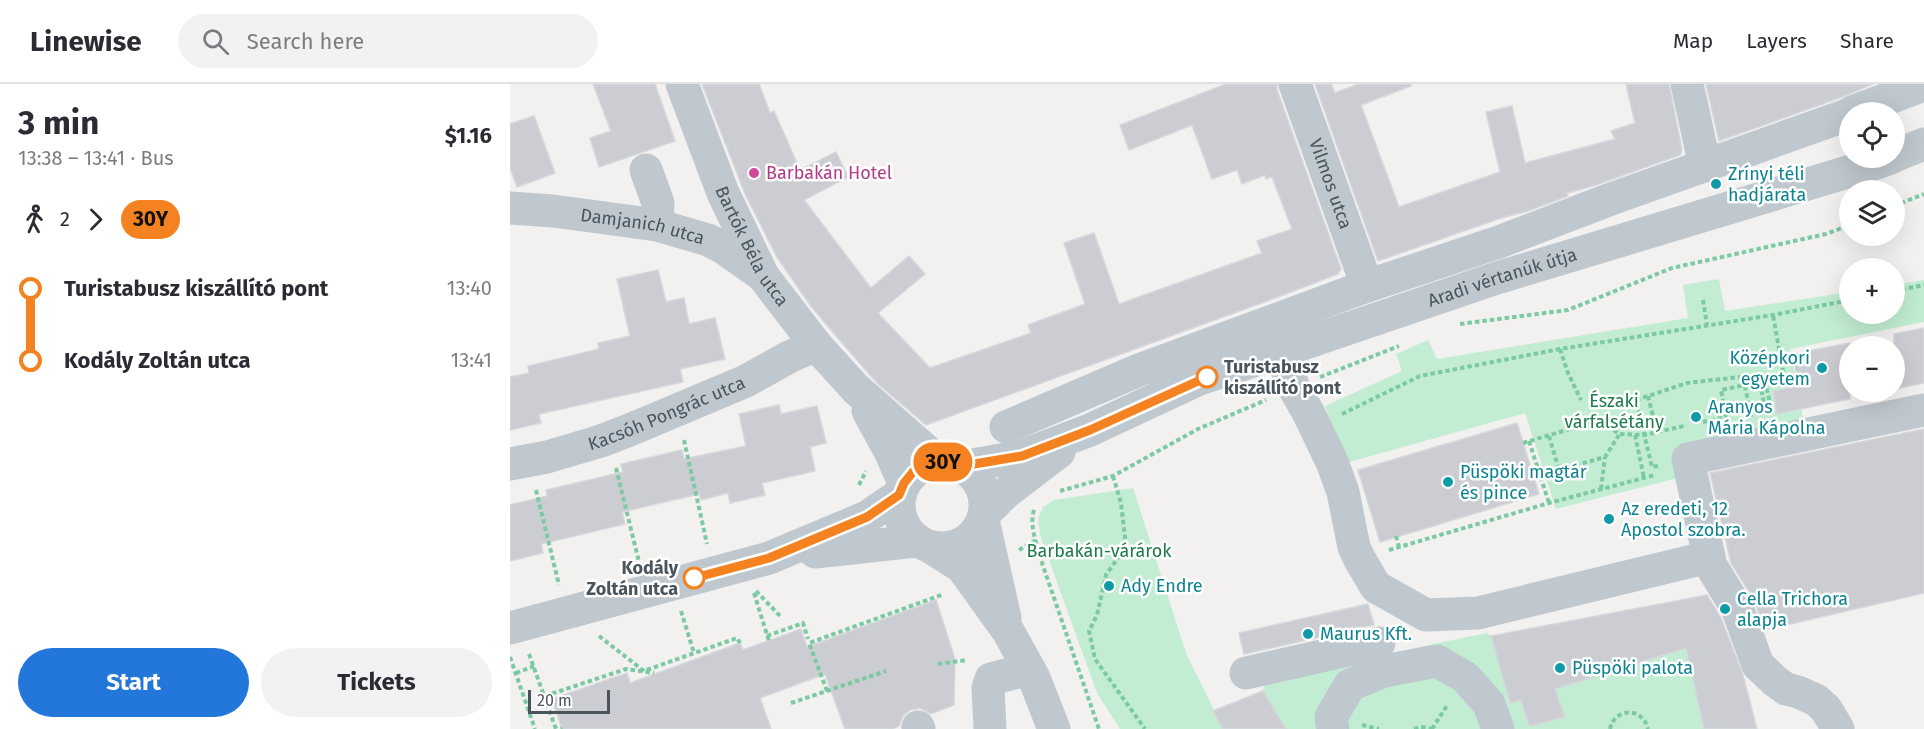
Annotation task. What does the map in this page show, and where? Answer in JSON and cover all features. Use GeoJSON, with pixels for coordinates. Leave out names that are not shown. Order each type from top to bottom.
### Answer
{"type":"FeatureCollection","features":[{"type":"Feature","properties":{"kind":"street","name":"Bartók Béla utca"},"geometry":{"type":"LineString","coordinates":[[682,84],[723,193],[764,276],[816,345],[856,389],[950,464]]}},
{"type":"Feature","properties":{"kind":"street","name":"Vilmos utca"},"geometry":{"type":"LineString","coordinates":[[1295,84],[1367,286]]}},
{"type":"Feature","properties":{"kind":"street"},"geometry":{"type":"LineString","coordinates":[[1687,84],[1696,169],[1689,191],[1839,139]]}},
{"type":"Feature","properties":{"kind":"street","name":"Aradi vértanúk útja"},"geometry":{"type":"LineString","coordinates":[[1880,102],[1924,85]]}},
{"type":"Feature","properties":{"kind":"street"},"geometry":{"type":"LineString","coordinates":[[1905,111],[1924,103]]}},
{"type":"Feature","properties":{"kind":"street","name":"Aradi vértanúk útja"},"geometry":{"type":"LineString","coordinates":[[1005,427],[1139,370],[1367,286],[1499,242],[1839,117]]}},
{"type":"Feature","properties":{"kind":"street","name":"Aradi vértanúk útja"},"geometry":{"type":"LineString","coordinates":[[1905,152],[1924,144]]}},
{"type":"Feature","properties":{"kind":"street","name":"Aradi vértanúk útja"},"geometry":{"type":"LineString","coordinates":[[950,464],[1022,456],[1090,430],[1197,380],[1497,278],[1861,168]]}},
{"type":"Feature","properties":{"kind":"street"},"geometry":{"type":"LineString","coordinates":[[646,170],[658,203],[657,225]]}},
{"type":"Feature","properties":{"kind":"street","name":"Damjanich utca"},"geometry":{"type":"LineString","coordinates":[[510,208],[553,211],[657,225],[708,240],[764,276]]}},
{"type":"Feature","properties":{"kind":"street","name":"Kacsóh Pongrác utca"},"geometry":{"type":"LineString","coordinates":[[510,464],[547,457],[622,433],[747,381],[789,357],[816,345]]}},
{"type":"Feature","properties":{"kind":"street"},"geometry":{"type":"LineString","coordinates":[[1280,352],[1294,388],[1332,462],[1343,492],[1354,547],[1359,558],[1376,587],[1427,619],[1437,661]]}},
{"type":"Feature","properties":{"kind":"street"},"geometry":{"type":"LineString","coordinates":[[1120,415],[1139,370]]}},
{"type":"Feature","properties":{"kind":"street","name":"Bartók Béla utca"},"geometry":{"type":"LineString","coordinates":[[856,389],[890,451],[902,489]]}},
{"type":"Feature","properties":{"kind":"street"},"geometry":{"type":"LineString","coordinates":[[1838,729],[1826,709],[1815,700],[1786,689],[1758,665],[1738,610],[1710,564],[1688,459],[1924,410]]}},
{"type":"Feature","properties":{"kind":"street","name":"Aradi vértanúk útja"},"geometry":{"type":"LineString","coordinates":[[984,517],[1004,494],[1090,430]]}},
{"type":"Feature","properties":{"kind":"street"},"geometry":{"type":"LineString","coordinates":[[519,638],[769,558],[867,517],[902,489],[913,472],[925,465],[950,464],[973,475],[986,499],[984,517],[1008,631]]}},
{"type":"Feature","properties":{"kind":"street"},"geometry":{"type":"LineString","coordinates":[[902,489],[898,508],[907,532],[962,567],[1008,631],[1029,669],[1054,729]]}},
{"type":"Feature","properties":{"kind":"street"},"geometry":{"type":"LineString","coordinates":[[769,558],[858,546],[924,544],[945,549],[963,543],[977,531],[984,517]]}},
{"type":"Feature","properties":{"kind":"street"},"geometry":{"type":"LineString","coordinates":[[1246,673],[1382,643],[1427,619],[1478,613],[1709,557]]}},
{"type":"Feature","properties":{"kind":"street"},"geometry":{"type":"LineString","coordinates":[[1333,729],[1331,717],[1350,685],[1384,671],[1437,661],[1465,677],[1488,704],[1498,729]]}},
{"type":"Feature","properties":{"kind":"street"},"geometry":{"type":"LineString","coordinates":[[990,729],[988,688],[991,679],[1029,669]]}},
{"type":"Feature","properties":{"kind":"path"},"geometry":{"type":"LineString","coordinates":[[1905,202],[1924,194]]}},
{"type":"Feature","properties":{"kind":"path"},"geometry":{"type":"LineString","coordinates":[[1450,326],[1568,310],[1672,268],[1826,234],[1839,229]]}},
{"type":"Feature","properties":{"kind":"path"},"geometry":{"type":"LineString","coordinates":[[1905,289],[1924,285]]}},
{"type":"Feature","properties":{"kind":"path"},"geometry":{"type":"LineString","coordinates":[[1703,300],[1707,326]]}},
{"type":"Feature","properties":{"kind":"path"},"geometry":{"type":"LineString","coordinates":[[1335,417],[1420,374],[1839,302]]}},
{"type":"Feature","properties":{"kind":"path"},"geometry":{"type":"LineString","coordinates":[[1523,443],[1600,420],[1618,434],[1644,435],[1726,417],[1721,390],[1784,377],[1773,315]]}},
{"type":"Feature","properties":{"kind":"path"},"geometry":{"type":"LineString","coordinates":[[1057,492],[1113,476],[1197,429],[1405,343]]}},
{"type":"Feature","properties":{"kind":"path"},"geometry":{"type":"LineString","coordinates":[[1560,349],[1581,400]]}},
{"type":"Feature","properties":{"kind":"path"},"geometry":{"type":"LineString","coordinates":[[1652,467],[1636,400],[1687,383],[1740,377],[1752,419]]}},
{"type":"Feature","properties":{"kind":"path"},"geometry":{"type":"LineString","coordinates":[[1760,383],[1766,416]]}},
{"type":"Feature","properties":{"kind":"path"},"geometry":{"type":"LineString","coordinates":[[1648,396],[1657,432]]}},
{"type":"Feature","properties":{"kind":"path"},"geometry":{"type":"LineString","coordinates":[[681,432],[706,544]]}},
{"type":"Feature","properties":{"kind":"path"},"geometry":{"type":"LineString","coordinates":[[1601,489],[1605,457],[1618,434]]}},
{"type":"Feature","properties":{"kind":"path"},"geometry":{"type":"LineString","coordinates":[[1635,435],[1644,478]]}},
{"type":"Feature","properties":{"kind":"path"},"geometry":{"type":"LineString","coordinates":[[1549,436],[1558,470],[1605,457]]}},
{"type":"Feature","properties":{"kind":"path"},"geometry":{"type":"LineString","coordinates":[[1529,441],[1549,503]]}},
{"type":"Feature","properties":{"kind":"path"},"geometry":{"type":"LineString","coordinates":[[606,469],[616,466],[639,562]]}},
{"type":"Feature","properties":{"kind":"path"},"geometry":{"type":"LineString","coordinates":[[1359,558],[1655,475]]}},
{"type":"Feature","properties":{"kind":"path"},"geometry":{"type":"LineString","coordinates":[[1113,476],[1120,503],[1126,546],[1107,575],[1097,615],[1089,631],[1095,659],[1145,729]]}},
{"type":"Feature","properties":{"kind":"path"},"geometry":{"type":"LineString","coordinates":[[527,492],[545,484]]}},
{"type":"Feature","properties":{"kind":"path"},"geometry":{"type":"LineString","coordinates":[[536,489],[559,586]]}},
{"type":"Feature","properties":{"kind":"path"},"geometry":{"type":"LineString","coordinates":[[1025,516],[1038,502]]}},
{"type":"Feature","properties":{"kind":"path"},"geometry":{"type":"LineString","coordinates":[[1035,507],[1032,517],[1041,560],[1099,729]]}},
{"type":"Feature","properties":{"kind":"path"},"geometry":{"type":"LineString","coordinates":[[1396,537],[1399,547]]}},
{"type":"Feature","properties":{"kind":"path"},"geometry":{"type":"LineString","coordinates":[[1014,540],[1017,551]]}},
{"type":"Feature","properties":{"kind":"path"},"geometry":{"type":"LineString","coordinates":[[781,617],[752,586],[768,638],[803,623],[808,639]]}},
{"type":"Feature","properties":{"kind":"path"},"geometry":{"type":"LineString","coordinates":[[826,691],[809,643],[948,592]]}},
{"type":"Feature","properties":{"kind":"path"},"geometry":{"type":"LineString","coordinates":[[680,608],[694,653]]}},
{"type":"Feature","properties":{"kind":"path"},"geometry":{"type":"LineString","coordinates":[[594,632],[644,671]]}},
{"type":"Feature","properties":{"kind":"path"},"geometry":{"type":"LineString","coordinates":[[519,638],[534,666],[544,696],[560,729]]}},
{"type":"Feature","properties":{"kind":"path"},"geometry":{"type":"LineString","coordinates":[[644,671],[738,638],[740,642]]}},
{"type":"Feature","properties":{"kind":"path"},"geometry":{"type":"LineString","coordinates":[[510,657],[536,729]]}},
{"type":"Feature","properties":{"kind":"path"},"geometry":{"type":"LineString","coordinates":[[938,664],[953,662]]}},
{"type":"Feature","properties":{"kind":"path"},"geometry":{"type":"LineString","coordinates":[[516,673],[534,666]]}},
{"type":"Feature","properties":{"kind":"path"},"geometry":{"type":"LineString","coordinates":[[544,696],[626,669],[654,673]]}},
{"type":"Feature","properties":{"kind":"path"},"geometry":{"type":"LineString","coordinates":[[791,703],[886,671]]}},
{"type":"Feature","properties":{"kind":"path"},"geometry":{"type":"LineString","coordinates":[[1610,729],[1616,717],[1628,711],[1640,714],[1648,729]]}},
{"type":"Feature","properties":{"kind":"path"},"geometry":{"type":"LineString","coordinates":[[1414,729],[1421,727],[1433,729]]}},
{"type":"Feature","properties":{"kind":"green space","name":"Északi várfalsétány"},"geometry":{"type":"Polygon","coordinates":[[[1719,279],[1725,311],[1839,294],[1839,324],[1905,324],[1905,283],[1924,280],[1924,322],[1855,336],[1839,336],[1839,339],[1790,349],[1808,445],[1556,509],[1525,413],[1346,463],[1325,406],[1402,371],[1396,354],[1428,340],[1437,359],[1688,318],[1683,285],[1719,279]]]}},
{"type":"Feature","properties":{"kind":"green space","name":"Barbakán-várárok"},"geometry":{"type":"Polygon","coordinates":[[[1133,488],[1186,653],[1223,729],[1120,729],[1097,693],[1040,535],[1038,519],[1043,507],[1054,500],[1133,488]]]}},
{"type":"Feature","properties":{"kind":"green space"},"geometry":{"type":"Polygon","coordinates":[[[1487,633],[1491,636],[1510,703],[1521,700],[1529,726],[1565,717],[1555,689],[1686,648],[1704,729],[1286,729],[1263,691],[1264,685],[1487,633]]]}},
{"type":"Feature","properties":{"kind":"building"},"geometry":{"type":"Polygon","coordinates":[[[593,84],[655,84],[675,141],[599,167],[590,138],[611,131],[593,84]]]}},
{"type":"Feature","properties":{"kind":"building"},"geometry":{"type":"Polygon","coordinates":[[[702,84],[759,84],[770,113],[774,111],[800,170],[836,152],[848,177],[804,200],[871,288],[909,256],[925,274],[878,313],[930,368],[1031,333],[1028,325],[1085,304],[1064,243],[1094,233],[1119,304],[1262,253],[1257,241],[1292,229],[1272,177],[1266,179],[1265,175],[1242,184],[1237,170],[1212,179],[1192,125],[1129,150],[1120,125],[1226,84],[1277,84],[1277,90],[1341,269],[1338,274],[1278,297],[926,425],[878,384],[810,305],[777,257],[746,196],[702,84]]]}},
{"type":"Feature","properties":{"kind":"building"},"geometry":{"type":"Polygon","coordinates":[[[1315,84],[1331,84],[1335,93],[1358,84],[1411,84],[1411,86],[1361,105],[1399,207],[1500,172],[1486,112],[1512,106],[1525,163],[1615,139],[1611,131],[1635,123],[1626,84],[1669,84],[1682,150],[1680,155],[1567,193],[1568,196],[1528,211],[1501,218],[1378,261],[1315,84]]]}},
{"type":"Feature","properties":{"kind":"building"},"geometry":{"type":"Polygon","coordinates":[[[1706,84],[1873,84],[1719,141],[1706,84]]]}},
{"type":"Feature","properties":{"kind":"building"},"geometry":{"type":"Polygon","coordinates":[[[534,116],[555,173],[517,187],[510,168],[510,124],[534,116]]]}},
{"type":"Feature","properties":{"kind":"building"},"geometry":{"type":"Polygon","coordinates":[[[658,270],[666,302],[684,298],[689,324],[715,318],[725,359],[680,369],[683,382],[539,414],[541,423],[510,430],[510,377],[529,373],[528,366],[599,349],[598,343],[630,336],[617,279],[658,270]]]}},
{"type":"Feature","properties":{"kind":"building"},"geometry":{"type":"Polygon","coordinates":[[[1924,328],[1924,383],[1905,387],[1905,336],[1894,336],[1894,334],[1924,328]]]}},
{"type":"Feature","properties":{"kind":"building"},"geometry":{"type":"Polygon","coordinates":[[[1839,345],[1839,401],[1777,414],[1773,391],[1799,386],[1792,354],[1839,345]]]}},
{"type":"Feature","properties":{"kind":"building"},"geometry":{"type":"Polygon","coordinates":[[[779,405],[781,414],[817,406],[826,443],[810,447],[815,471],[762,483],[765,495],[730,503],[728,493],[701,500],[699,494],[622,512],[625,524],[541,544],[543,553],[510,561],[510,505],[547,496],[546,490],[623,472],[621,464],[682,450],[684,459],[746,446],[739,414],[779,405]]]}},
{"type":"Feature","properties":{"kind":"building","name":"Püspöki magtár és pince"},"geometry":{"type":"Polygon","coordinates":[[[1517,423],[1539,494],[1380,542],[1358,470],[1517,423]]]}},
{"type":"Feature","properties":{"kind":"building"},"geometry":{"type":"Polygon","coordinates":[[[1924,429],[1924,593],[1765,630],[1754,600],[1731,563],[1710,473],[1924,429]]]}},
{"type":"Feature","properties":{"kind":"building","name":"Püspöki palota"},"geometry":{"type":"Polygon","coordinates":[[[1707,595],[1721,618],[1743,675],[1757,729],[1704,729],[1686,648],[1555,689],[1565,717],[1529,726],[1521,700],[1510,703],[1491,636],[1707,595]]]}},
{"type":"Feature","properties":{"kind":"building"},"geometry":{"type":"Polygon","coordinates":[[[936,600],[955,659],[954,705],[931,714],[920,708],[910,710],[903,716],[899,726],[892,729],[845,729],[825,674],[760,698],[771,729],[562,729],[552,699],[627,673],[630,683],[740,643],[743,650],[801,629],[807,647],[936,600]]]}},
{"type":"Feature","properties":{"kind":"building","name":"Maurus Kft."},"geometry":{"type":"Polygon","coordinates":[[[1368,604],[1374,625],[1244,654],[1239,633],[1368,604]]]}},
{"type":"Feature","properties":{"kind":"building"},"geometry":{"type":"Polygon","coordinates":[[[1263,691],[1286,729],[1223,729],[1213,711],[1263,691]]]}},
{"type":"Feature","properties":{"kind":"bus line","name":"30Y"},"geometry":{"type":"LineString","coordinates":[[694,578],[769,558],[867,517],[899,495],[904,483],[913,472],[925,465],[939,462],[962,466],[1022,456],[1090,430],[1207,377]]}},
{"type":"Feature","properties":{"kind":"place","name":"Barbakán Hotel"},"geometry":{"type":"Point","coordinates":[754,173]}},
{"type":"Feature","properties":{"kind":"place","name":"Zrínyi téli hadjárata"},"geometry":{"type":"Point","coordinates":[1716,184]}},
{"type":"Feature","properties":{"kind":"place","name":"Középkori egyetem"},"geometry":{"type":"Point","coordinates":[1822,368]}},
{"type":"Feature","properties":{"kind":"place","name":"Turistabusz kiszállító pont"},"geometry":{"type":"Point","coordinates":[1207,377]}},
{"type":"Feature","properties":{"kind":"place","name":"Aranyos Mária Kápolna"},"geometry":{"type":"Point","coordinates":[1696,417]}},
{"type":"Feature","properties":{"kind":"place","name":"Püspöki magtár és pince"},"geometry":{"type":"Point","coordinates":[1448,482]}},
{"type":"Feature","properties":{"kind":"place","name":"Az eredeti, 12 Apostol szobra."},"geometry":{"type":"Point","coordinates":[1609,519]}},
{"type":"Feature","properties":{"kind":"place","name":"Kodály Zoltán utca"},"geometry":{"type":"Point","coordinates":[694,578]}},
{"type":"Feature","properties":{"kind":"place","name":"Ady Endre"},"geometry":{"type":"Point","coordinates":[1109,586]}},
{"type":"Feature","properties":{"kind":"place","name":"Cella Trichora alapja"},"geometry":{"type":"Point","coordinates":[1725,609]}},
{"type":"Feature","properties":{"kind":"place","name":"Maurus Kft."},"geometry":{"type":"Point","coordinates":[1308,634]}},
{"type":"Feature","properties":{"kind":"place","name":"Püspöki palota"},"geometry":{"type":"Point","coordinates":[1560,668]}}]}
